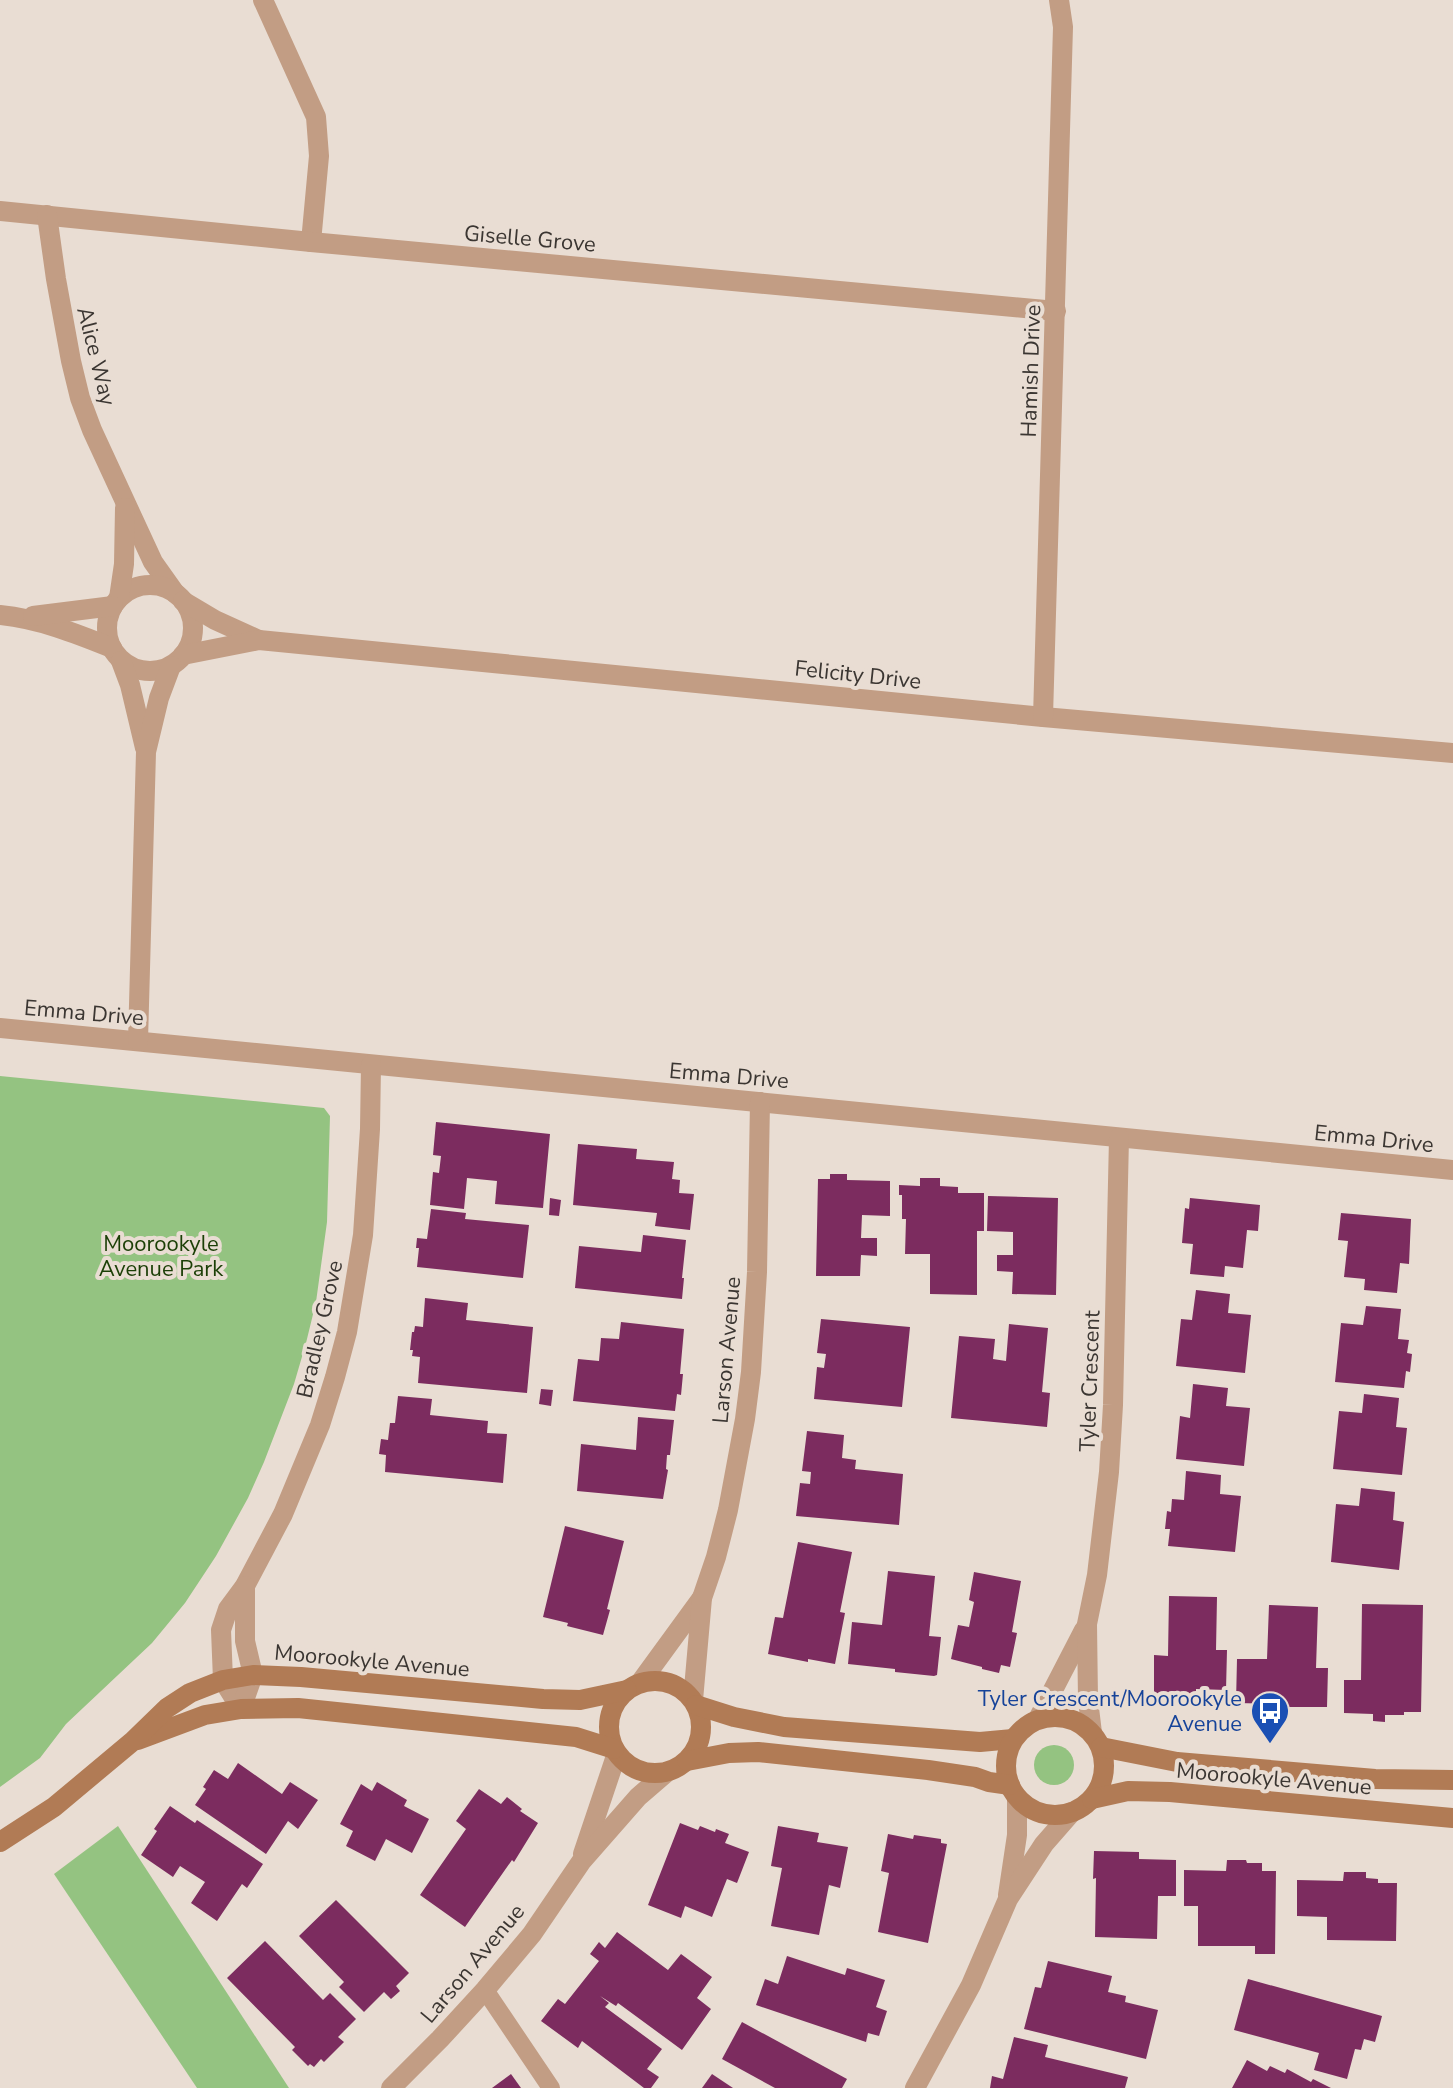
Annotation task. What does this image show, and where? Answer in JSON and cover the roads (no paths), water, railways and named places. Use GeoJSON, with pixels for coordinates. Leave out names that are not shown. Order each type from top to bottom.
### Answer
{"type":"FeatureCollection","features":[{"type":"Feature","properties":{"kind":"street"},"geometry":{"type":"LineString","coordinates":[[263,0],[316,117],[319,156],[311,242]]}},
{"type":"Feature","properties":{"kind":"street","name":"Hamish Drive"},"geometry":{"type":"LineString","coordinates":[[1059,0],[1063,27]]}},
{"type":"Feature","properties":{"kind":"street","name":"Hamish Drive"},"geometry":{"type":"LineString","coordinates":[[1043,717],[1063,27],[1068,0]]}},
{"type":"Feature","properties":{"kind":"street","name":"Giselle Grove"},"geometry":{"type":"LineString","coordinates":[[0,211],[1056,311]]}},
{"type":"Feature","properties":{"kind":"street","name":"Alice Way"},"geometry":{"type":"LineString","coordinates":[[47,215],[58,292],[80,398],[153,562],[179,597]]}},
{"type":"Feature","properties":{"kind":"street","name":"Alice Way"},"geometry":{"type":"LineString","coordinates":[[116,602],[124,564],[125,500]]}},
{"type":"Feature","properties":{"kind":"street"},"geometry":{"type":"LineString","coordinates":[[138,1041],[146,752],[159,698],[177,661],[191,643],[193,628],[190,613],[179,597],[164,587],[152,585],[128,590],[108,616],[107,627],[107,638],[130,685],[146,752]]}},
{"type":"Feature","properties":{"kind":"street","name":"Felicity Drive"},"geometry":{"type":"LineString","coordinates":[[179,597],[215,620],[259,640],[1043,717],[1453,753]]}},
{"type":"Feature","properties":{"kind":"street"},"geometry":{"type":"LineString","coordinates":[[25,617],[116,602]]}},
{"type":"Feature","properties":{"kind":"street"},"geometry":{"type":"LineString","coordinates":[[0,615],[25,617],[73,632],[145,672],[158,671],[177,661]]}},
{"type":"Feature","properties":{"kind":"street","name":"Felicity Drive"},"geometry":{"type":"LineString","coordinates":[[177,661],[259,640]]}},
{"type":"Feature","properties":{"kind":"street","name":"Emma Drive"},"geometry":{"type":"LineString","coordinates":[[0,1028],[1453,1170]]}},
{"type":"Feature","properties":{"kind":"street","name":"Bradley Grove"},"geometry":{"type":"LineString","coordinates":[[241,1709],[223,1680],[221,1630],[228,1609],[245,1586],[283,1514],[316,1437],[347,1332],[363,1235],[371,1065]]}},
{"type":"Feature","properties":{"kind":"street","name":"Larson Avenue"},"geometry":{"type":"LineString","coordinates":[[694,1702],[702,1598],[728,1510],[751,1372],[760,1102]]}},
{"type":"Feature","properties":{"kind":"street","name":"Tyler Crescent"},"geometry":{"type":"LineString","coordinates":[[1096,1740],[1088,1700],[1087,1624],[1097,1575],[1109,1472],[1119,1138]]}},
{"type":"Feature","properties":{"kind":"street","name":"Bradley Grove"},"geometry":{"type":"LineString","coordinates":[[245,1586],[245,1641],[253,1675]]}},
{"type":"Feature","properties":{"kind":"street","name":"Larson Avenue"},"geometry":{"type":"LineString","coordinates":[[634,1686],[702,1598]]}},
{"type":"Feature","properties":{"kind":"street","name":"Tyler Crescent"},"geometry":{"type":"LineString","coordinates":[[1038,1719],[1087,1624]]}},
{"type":"Feature","properties":{"kind":"street"},"geometry":{"type":"LineString","coordinates":[[241,1709],[253,1675]]}},
{"type":"Feature","properties":{"kind":"street","name":"Moorookyle Avenue"},"geometry":{"type":"LineString","coordinates":[[0,1842],[54,1807],[133,1741],[167,1708],[190,1693],[223,1680],[253,1675],[301,1677],[568,1700],[580,1700],[634,1686]]}},
{"type":"Feature","properties":{"kind":"street"},"geometry":{"type":"LineString","coordinates":[[1008,1899],[1017,1835],[1013,1791],[1006,1774],[1008,1750],[1013,1739],[1028,1723],[1049,1716],[1073,1719],[1096,1740],[1104,1761],[1103,1775],[1092,1799],[1083,1807],[1060,1815],[1048,1815],[1026,1806],[1013,1791],[975,1777],[758,1752],[729,1753],[687,1761],[658,1774],[639,1771],[615,1751],[609,1735],[609,1722],[618,1699],[634,1686],[652,1680],[675,1685],[694,1702],[734,1717],[784,1727],[980,1742],[1013,1739]]}},
{"type":"Feature","properties":{"kind":"street"},"geometry":{"type":"LineString","coordinates":[[687,1761],[700,1740],[701,1728],[694,1702]]}},
{"type":"Feature","properties":{"kind":"street","name":"Moorookyle Avenue"},"geometry":{"type":"LineString","coordinates":[[133,1741],[205,1715],[241,1709],[298,1708],[576,1737],[615,1751]]}},
{"type":"Feature","properties":{"kind":"street","name":"Moorookyle Avenue"},"geometry":{"type":"LineString","coordinates":[[1096,1740],[1177,1762],[1375,1779],[1453,1780]]}},
{"type":"Feature","properties":{"kind":"street","name":"Larson Avenue"},"geometry":{"type":"LineString","coordinates":[[581,1862],[615,1751]]}},
{"type":"Feature","properties":{"kind":"street","name":"Larson Avenue"},"geometry":{"type":"LineString","coordinates":[[391,2088],[485,1990],[532,1934],[581,1862],[638,1797],[667,1772]]}},
{"type":"Feature","properties":{"kind":"street","name":"Moorookyle Avenue"},"geometry":{"type":"LineString","coordinates":[[1092,1799],[1128,1791],[1170,1792],[1453,1818]]}},
{"type":"Feature","properties":{"kind":"street"},"geometry":{"type":"LineString","coordinates":[[915,2088],[971,1985],[1008,1899],[1044,1844],[1072,1812]]}},
{"type":"Feature","properties":{"kind":"lane"},"geometry":{"type":"LineString","coordinates":[[485,1990],[551,2088]]}},
{"type":"Feature","properties":{"kind":"place","name":"Tyler Crescent/Moorookyle Avenue"},"geometry":{"type":"Point","coordinates":[1270,1745]}},
{"type":"Feature","properties":{"kind":"park label","name":"Moorookyle Avenue Park"},"geometry":{"type":"Point","coordinates":[161,1256]}}]}
